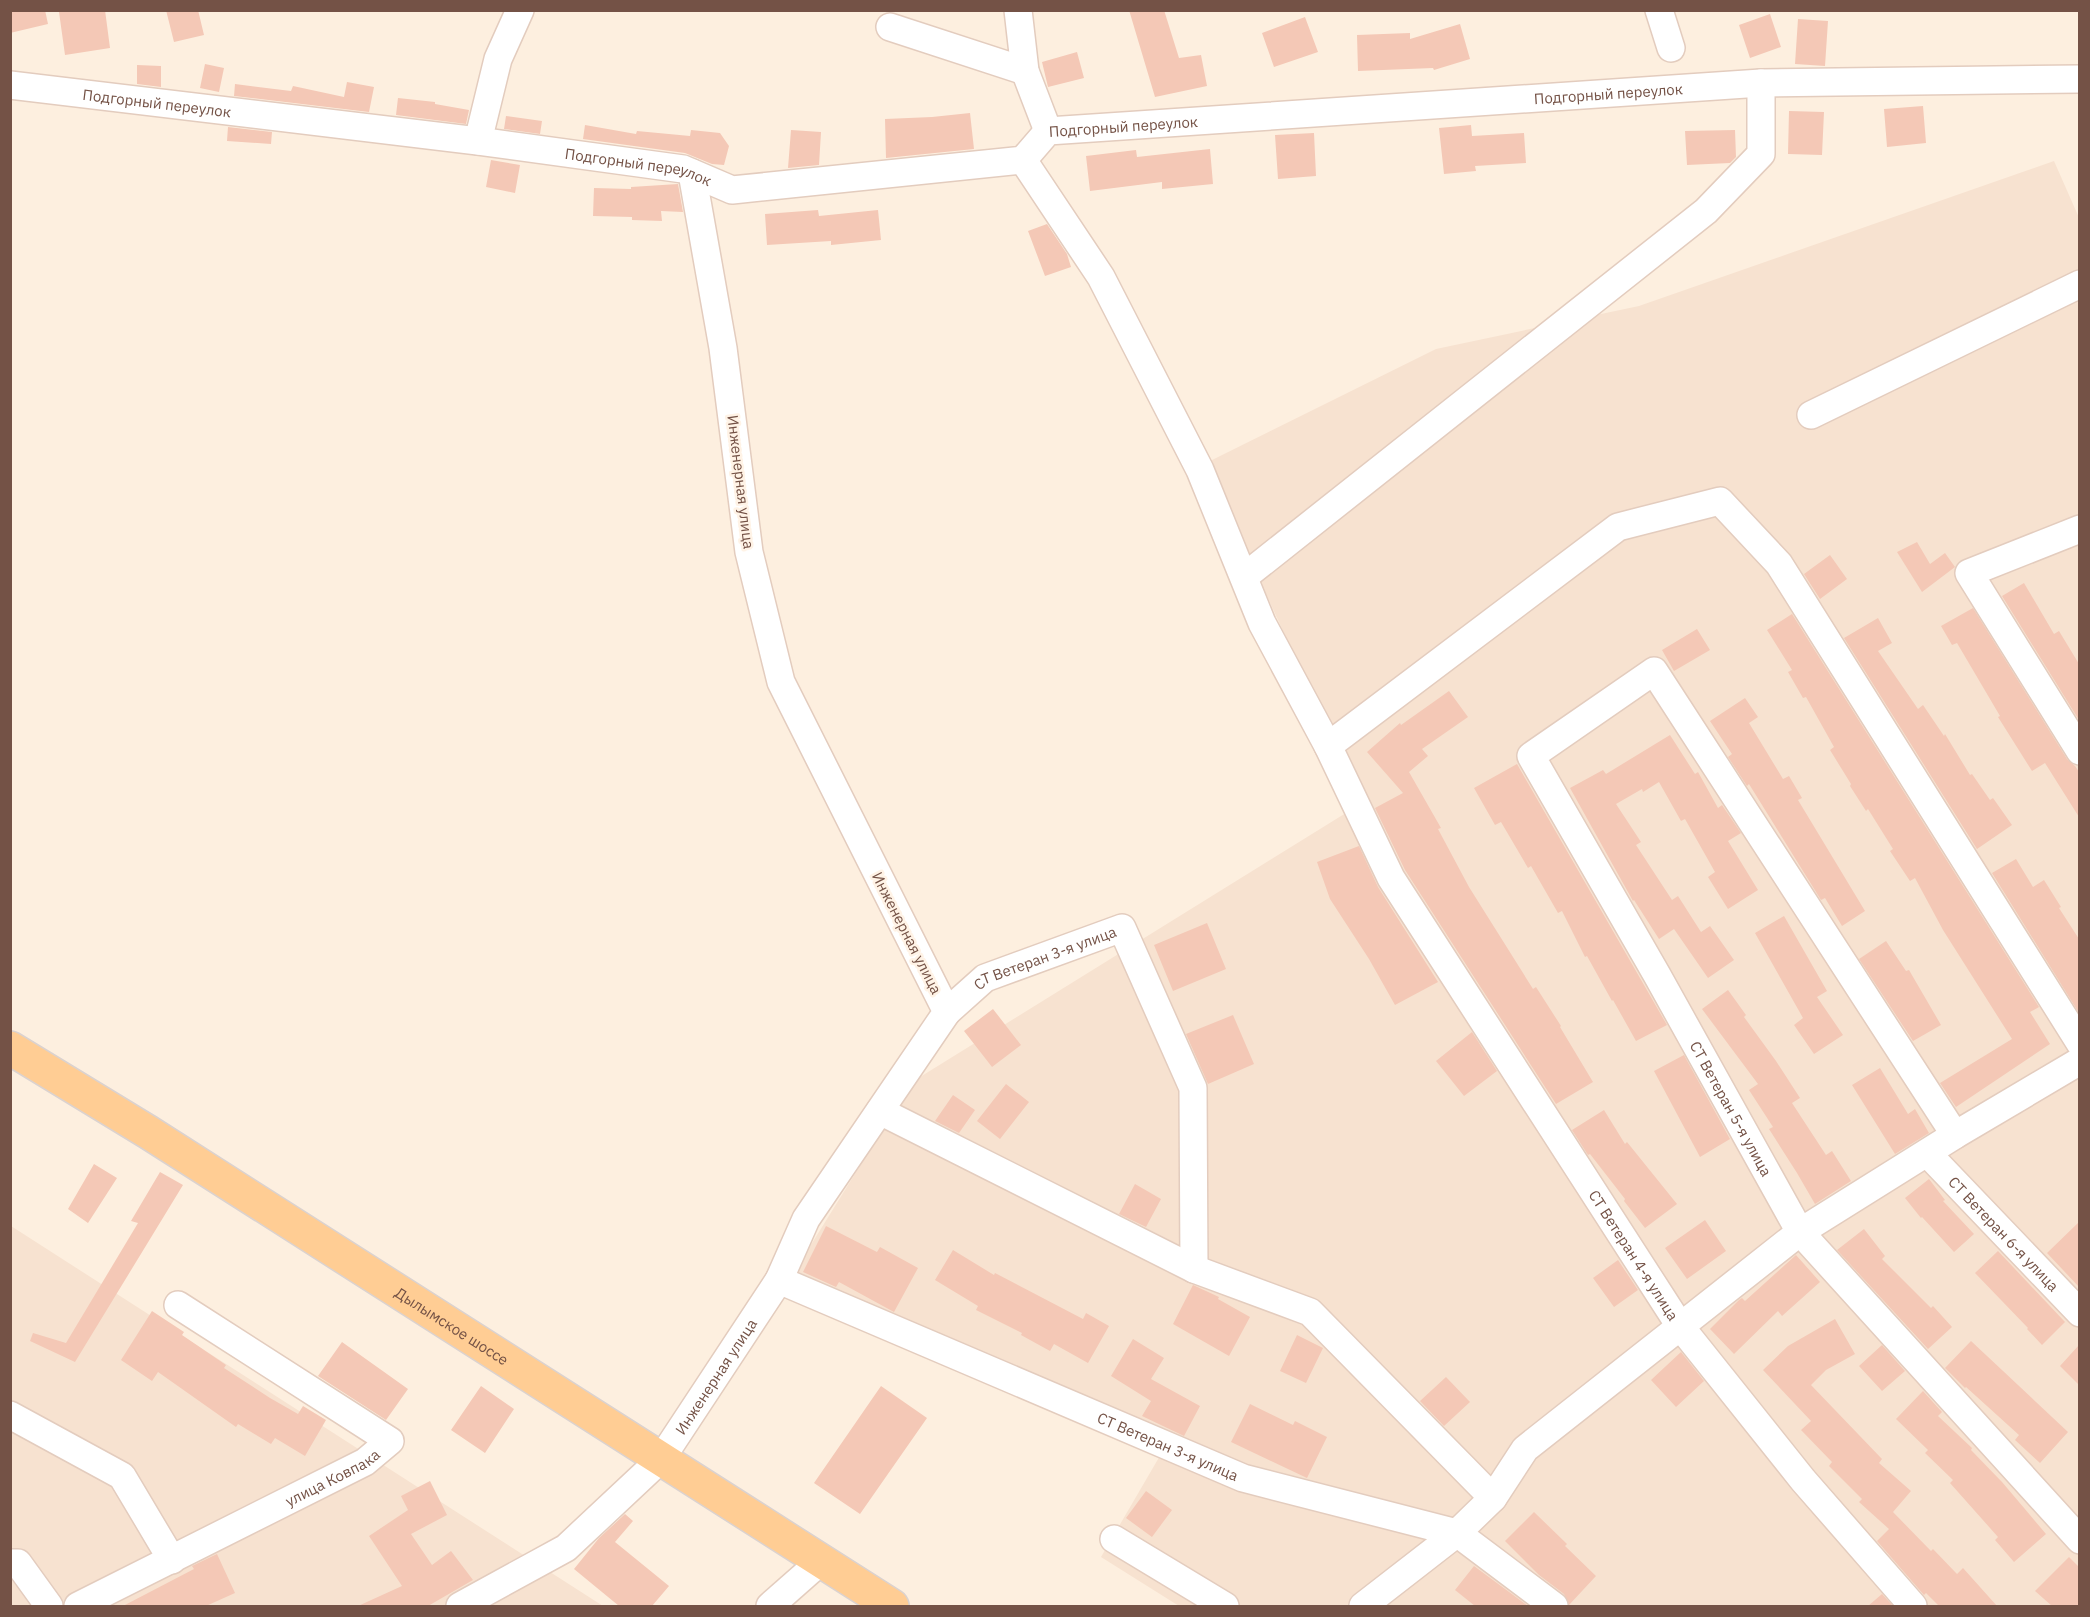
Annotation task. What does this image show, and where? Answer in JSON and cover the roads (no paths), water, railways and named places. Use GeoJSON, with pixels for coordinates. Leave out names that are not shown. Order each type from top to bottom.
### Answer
{"type":"FeatureCollection","features":[{"type":"Feature","properties":{"kind":"main road","name":"Дылымское шоссе"},"geometry":{"type":"LineString","coordinates":[[10,1048],[148,1132],[892,1606]]}},
{"type":"Feature","properties":{"kind":"street"},"geometry":{"type":"LineString","coordinates":[[478,141],[498,59],[520,10]]}},
{"type":"Feature","properties":{"kind":"street"},"geometry":{"type":"LineString","coordinates":[[1018,10],[1025,71],[1048,131]]}},
{"type":"Feature","properties":{"kind":"street"},"geometry":{"type":"LineString","coordinates":[[1659,10],[1671,48]]}},
{"type":"Feature","properties":{"kind":"street"},"geometry":{"type":"LineString","coordinates":[[890,27],[1025,71]]}},
{"type":"Feature","properties":{"kind":"street","name":"Подгорный переулок"},"geometry":{"type":"LineString","coordinates":[[10,85],[478,141],[683,169],[732,190],[1023,160],[1048,131],[1761,83],[2079,79]]}},
{"type":"Feature","properties":{"kind":"street"},"geometry":{"type":"LineString","coordinates":[[1244,577],[1706,211],[1761,154],[1761,83]]}},
{"type":"Feature","properties":{"kind":"street","name":"СТ Ветеран 4-я улица"},"geometry":{"type":"LineString","coordinates":[[1023,160],[1101,277],[1200,470],[1263,623],[1328,746],[1391,878],[1680,1326],[1803,1480],[1913,1606]]}},
{"type":"Feature","properties":{"kind":"street","name":"Инженерная улица"},"geometry":{"type":"LineString","coordinates":[[460,1606],[566,1548],[661,1458],[779,1280],[806,1219],[947,1012],[781,682],[749,552],[723,348],[692,173]]}},
{"type":"Feature","properties":{"kind":"street"},"geometry":{"type":"LineString","coordinates":[[1811,415],[2079,284]]}},
{"type":"Feature","properties":{"kind":"street"},"geometry":{"type":"LineString","coordinates":[[1328,746],[1618,527],[1719,501],[1779,564],[2079,1043]]}},
{"type":"Feature","properties":{"kind":"street"},"geometry":{"type":"LineString","coordinates":[[2079,529],[1969,573],[2079,751]]}},
{"type":"Feature","properties":{"kind":"street","name":"СТ Ветеран 5-я улица"},"geometry":{"type":"LineString","coordinates":[[1955,1135],[1654,671],[1531,756],[1657,975],[1800,1232],[2079,1540]]}},
{"type":"Feature","properties":{"kind":"street","name":"СТ Ветеран 3-я улица"},"geometry":{"type":"LineString","coordinates":[[947,1012],[985,978],[1122,928],[1192,1088],[1194,1269]]}},
{"type":"Feature","properties":{"kind":"street"},"geometry":{"type":"LineString","coordinates":[[1363,1606],[1457,1533],[1493,1498],[1525,1449],[1800,1232],[2079,1061]]}},
{"type":"Feature","properties":{"kind":"street"},"geometry":{"type":"LineString","coordinates":[[880,1111],[1194,1269],[1310,1312],[1493,1498]]}},
{"type":"Feature","properties":{"kind":"street","name":"СТ Ветеран 6-я улица"},"geometry":{"type":"LineString","coordinates":[[1928,1154],[2079,1313]]}},
{"type":"Feature","properties":{"kind":"street","name":"СТ Ветеран 3-я улица"},"geometry":{"type":"LineString","coordinates":[[779,1280],[1243,1478],[1457,1533],[1554,1606]]}},
{"type":"Feature","properties":{"kind":"street","name":"улица Ковпака"},"geometry":{"type":"LineString","coordinates":[[78,1606],[365,1462],[390,1441],[178,1305]]}},
{"type":"Feature","properties":{"kind":"street"},"geometry":{"type":"LineString","coordinates":[[10,1415],[122,1476],[172,1560]]}},
{"type":"Feature","properties":{"kind":"street"},"geometry":{"type":"LineString","coordinates":[[1113,1539],[1225,1606]]}},
{"type":"Feature","properties":{"kind":"street"},"geometry":{"type":"LineString","coordinates":[[770,1606],[821,1561]]}},
{"type":"Feature","properties":{"kind":"street"},"geometry":{"type":"LineString","coordinates":[[10,1563],[18,1563],[50,1606]]}}]}
